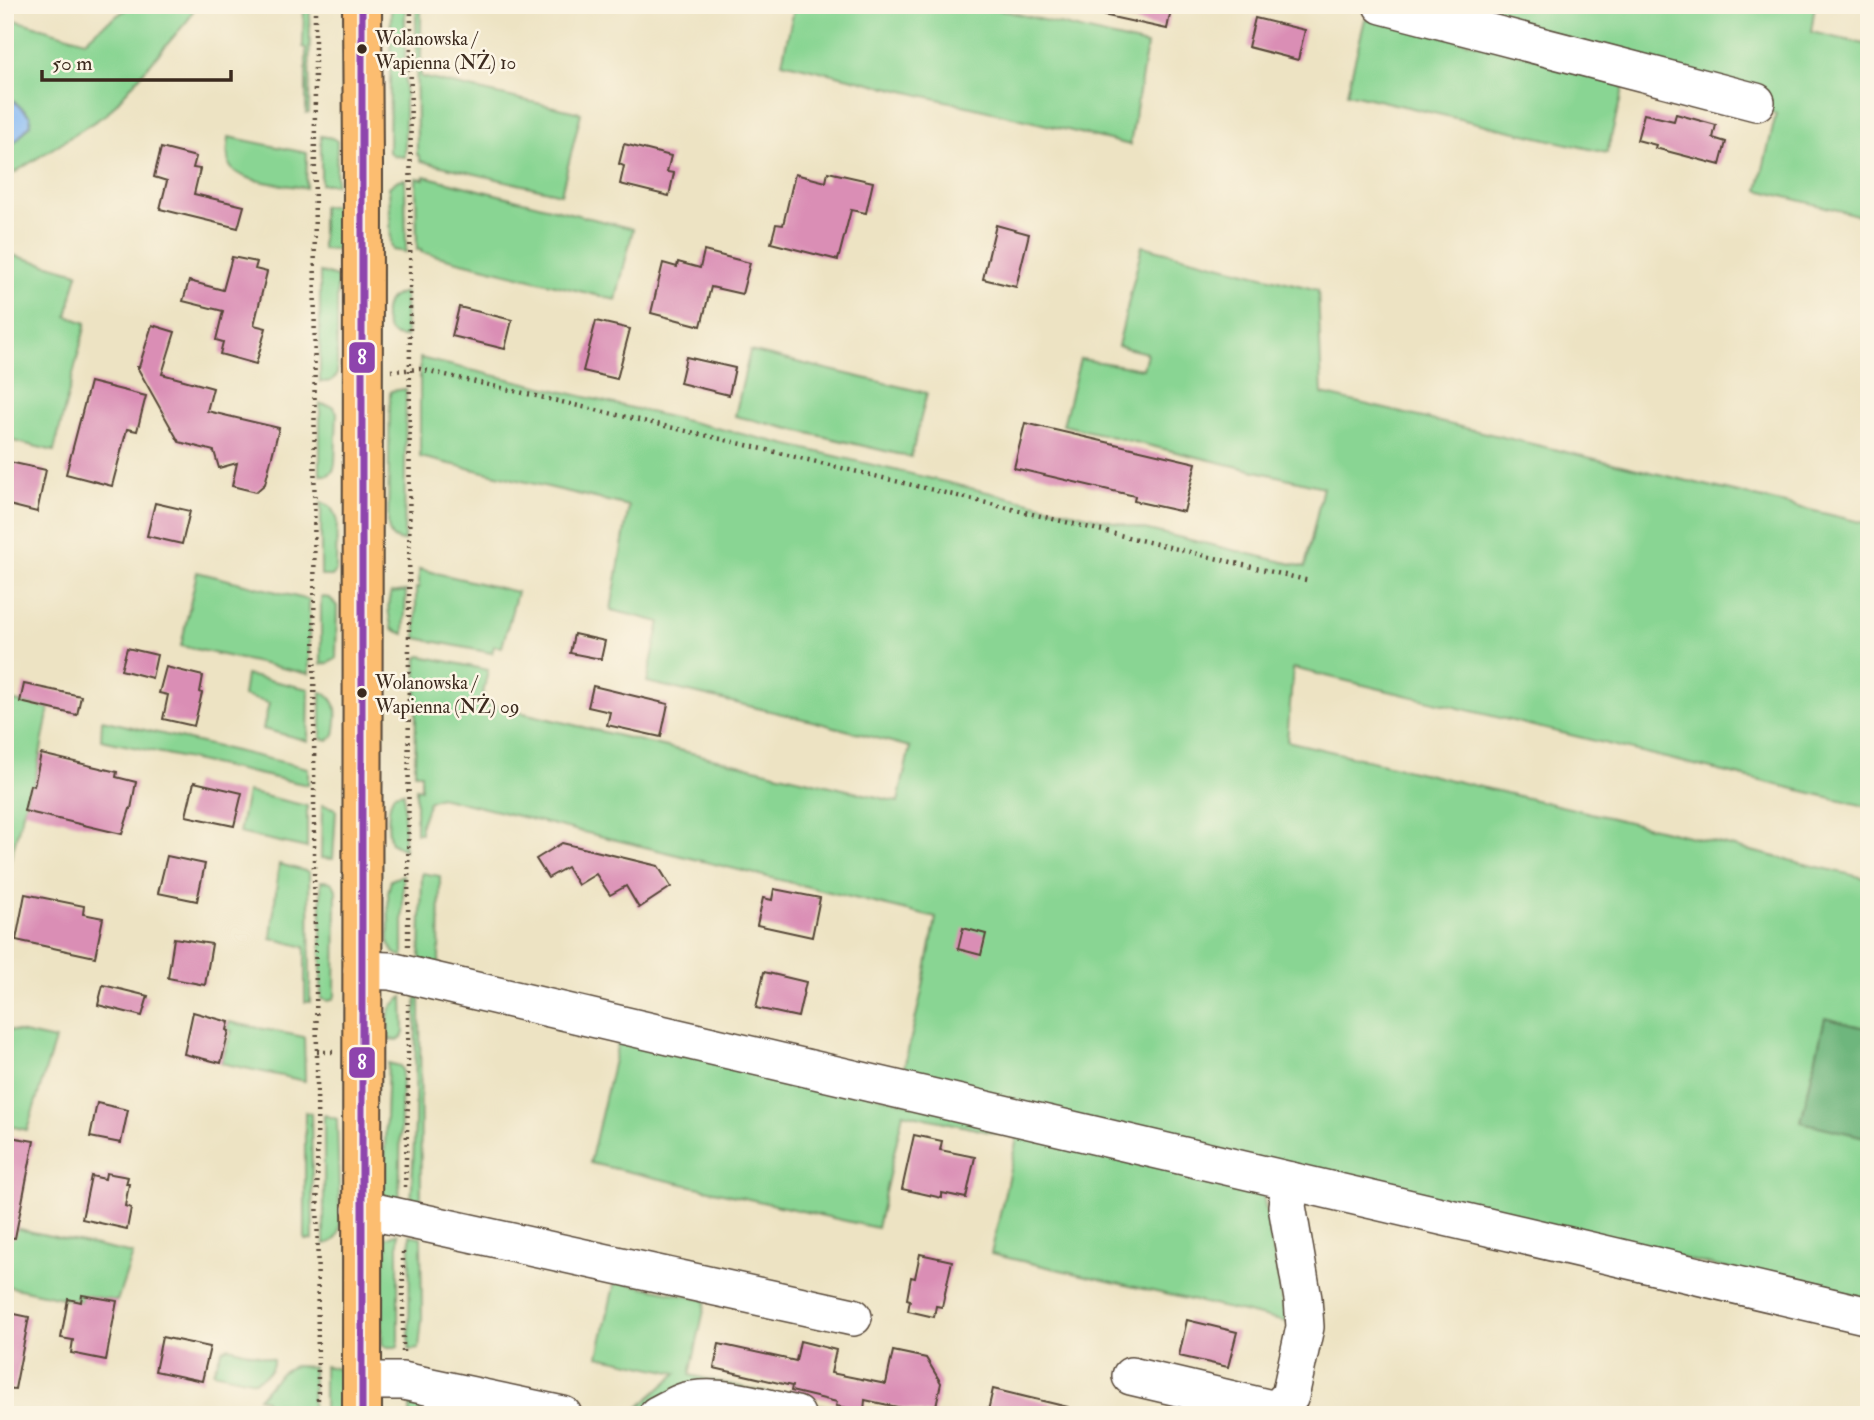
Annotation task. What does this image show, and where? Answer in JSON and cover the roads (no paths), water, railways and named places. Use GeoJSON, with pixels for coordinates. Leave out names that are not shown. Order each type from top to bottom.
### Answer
{"type":"FeatureCollection","features":[{"type":"Feature","properties":{"kind":"main road"},"geometry":{"type":"LineString","coordinates":[[362,5],[362,1398]]}},
{"type":"Feature","properties":{"kind":"street"},"geometry":{"type":"LineString","coordinates":[[1382,5],[1756,102]]}},
{"type":"Feature","properties":{"kind":"street"},"geometry":{"type":"LineString","coordinates":[[362,970],[408,975],[1869,1316]]}},
{"type":"Feature","properties":{"kind":"street"},"geometry":{"type":"LineString","coordinates":[[1131,1376],[1276,1410],[1290,1396],[1304,1327],[1303,1299],[1287,1206],[1292,1181]]}},
{"type":"Feature","properties":{"kind":"street"},"geometry":{"type":"LineString","coordinates":[[361,1209],[853,1317]]}},
{"type":"Feature","properties":{"kind":"street"},"geometry":{"type":"LineString","coordinates":[[362,1398],[403,1381],[563,1415]]}},
{"type":"Feature","properties":{"kind":"street"},"geometry":{"type":"LineString","coordinates":[[657,1415],[690,1400],[711,1399],[796,1415]]}},
{"type":"Feature","properties":{"kind":"water"},"geometry":{"type":"Polygon","coordinates":[[[5,93],[30,116],[31,124],[5,153],[5,93]]]}},
{"type":"Feature","properties":{"kind":"place","name":"Wolanowska / Wapienna (NŻ) 10"},"geometry":{"type":"Point","coordinates":[362,49]}},
{"type":"Feature","properties":{"kind":"place","name":"Wolanowska / Wapienna (NŻ) 09"},"geometry":{"type":"Point","coordinates":[362,693]}}]}
